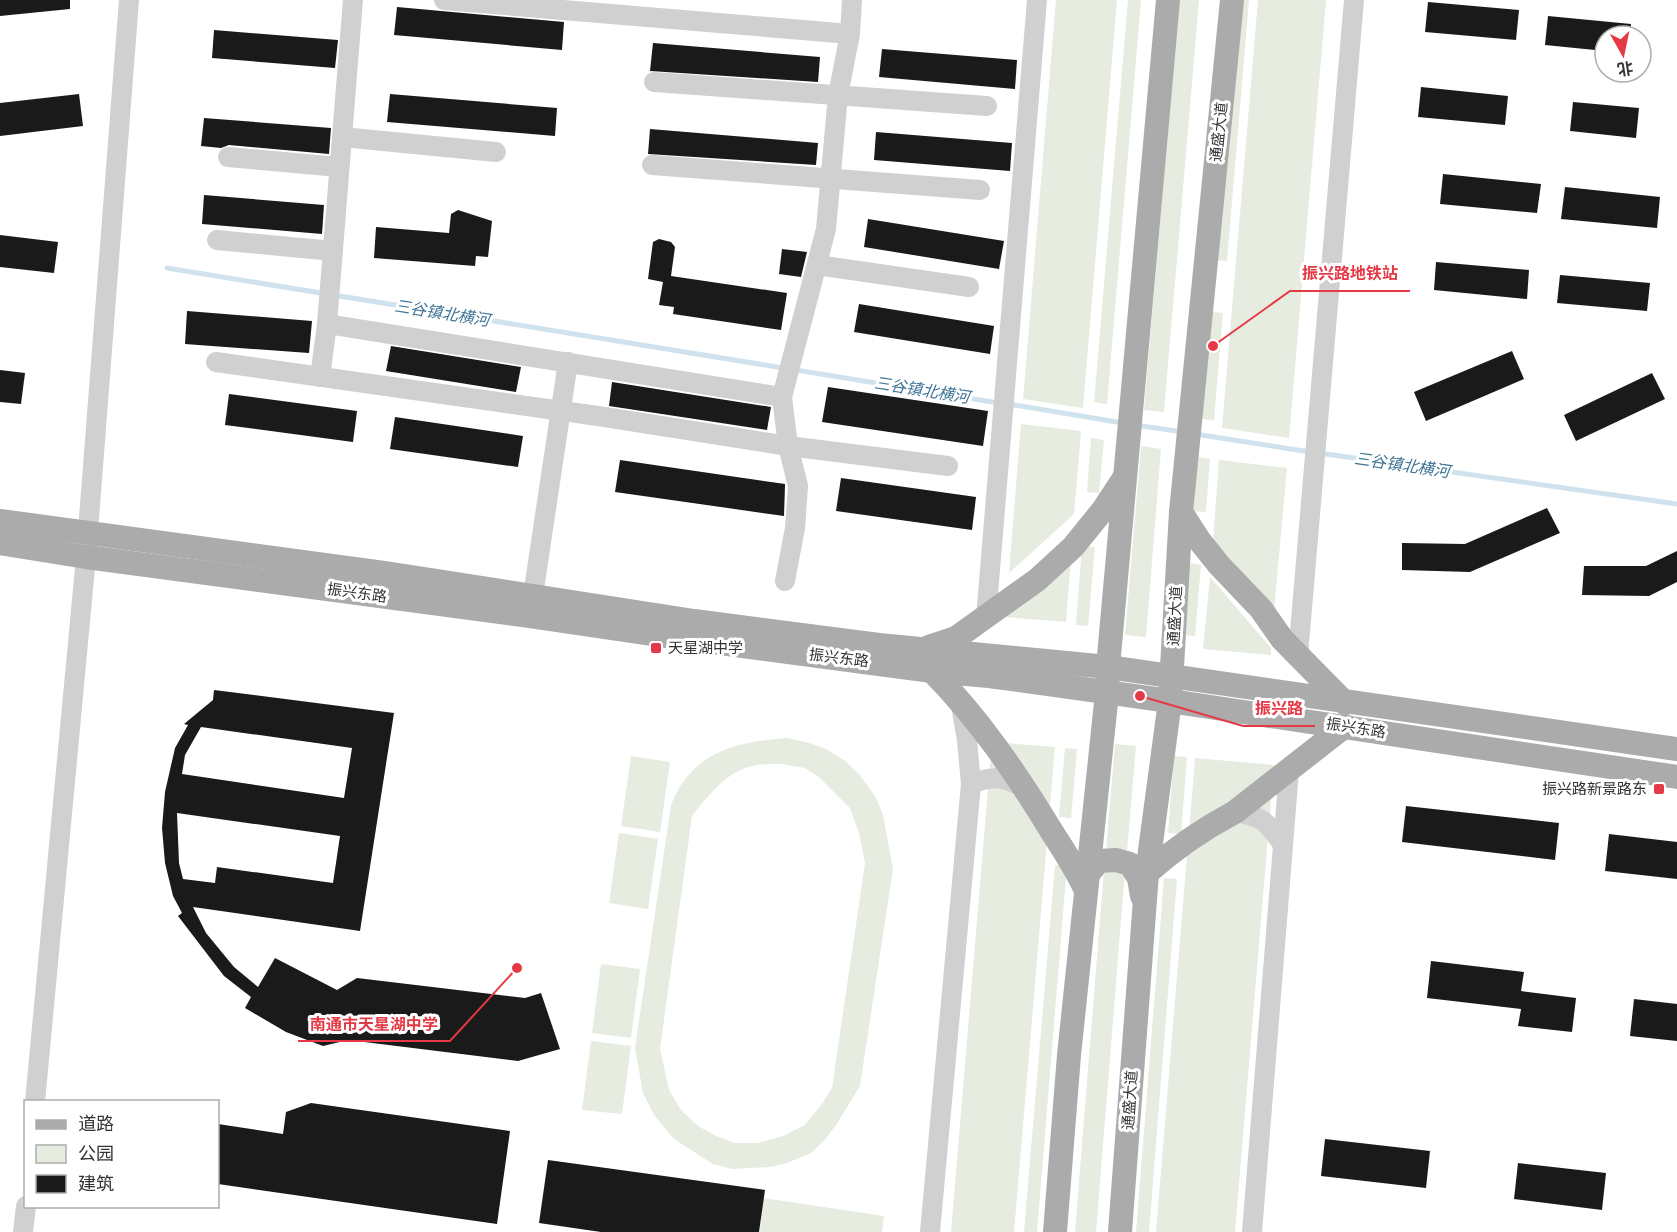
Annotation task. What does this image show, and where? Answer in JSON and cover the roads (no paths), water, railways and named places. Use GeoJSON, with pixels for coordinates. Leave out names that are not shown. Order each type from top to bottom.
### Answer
{"type":"FeatureCollection","features":[{"type":"Feature","properties":{"kind":"main road"},"geometry":{"type":"LineString","coordinates":[[1055,1232],[1069,1055],[1107,693],[1168,0]]}},
{"type":"Feature","properties":{"kind":"main road","name":"通盛大道"},"geometry":{"type":"LineString","coordinates":[[1120,1232],[1144,904],[1171,689],[1181,512],[1232,0]]}},
{"type":"Feature","properties":{"kind":"main road"},"geometry":{"type":"LineString","coordinates":[[1087,882],[996,745],[928,660],[1037,580],[1073,547],[1103,510],[1125,477]]}},
{"type":"Feature","properties":{"kind":"main road"},"geometry":{"type":"LineString","coordinates":[[1147,873],[1167,855],[1215,822],[1235,812],[1289,771],[1345,714],[1298,655],[1282,639],[1261,609],[1219,565],[1181,512]]}},
{"type":"Feature","properties":{"kind":"main road","name":"振兴东路"},"geometry":{"type":"LineString","coordinates":[[0,521],[87,545]]}},
{"type":"Feature","properties":{"kind":"main road","name":"振兴东路"},"geometry":{"type":"LineString","coordinates":[[0,543],[87,545],[384,573],[531,607],[694,621],[928,660],[988,676],[1107,693],[1171,689]]}},
{"type":"Feature","properties":{"kind":"main road","name":"振兴东路"},"geometry":{"type":"LineString","coordinates":[[928,660],[1108,667],[1171,689],[1345,714],[1677,749]]}},
{"type":"Feature","properties":{"kind":"main road","name":"振兴东路"},"geometry":{"type":"LineString","coordinates":[[1345,714],[1677,777]]}},
{"type":"Feature","properties":{"kind":"main road"},"geometry":{"type":"LineString","coordinates":[[1087,882],[1099,861],[1116,860],[1130,864],[1139,878],[1144,904]]}},
{"type":"Feature","properties":{"kind":"street"},"geometry":{"type":"LineString","coordinates":[[35,1100],[87,545],[129,0]]}},
{"type":"Feature","properties":{"kind":"street"},"geometry":{"type":"LineString","coordinates":[[320,377],[329,306],[353,0]]}},
{"type":"Feature","properties":{"kind":"street"},"geometry":{"type":"LineString","coordinates":[[444,0],[850,34]]}},
{"type":"Feature","properties":{"kind":"street"},"geometry":{"type":"LineString","coordinates":[[785,581],[795,528],[798,486],[788,446],[782,397],[826,230],[838,94],[850,34],[852,0]]}},
{"type":"Feature","properties":{"kind":"street"},"geometry":{"type":"LineString","coordinates":[[986,618],[1037,0]]}},
{"type":"Feature","properties":{"kind":"street"},"geometry":{"type":"LineString","coordinates":[[1298,655],[1354,0]]}},
{"type":"Feature","properties":{"kind":"street"},"geometry":{"type":"LineString","coordinates":[[654,82],[987,106]]}},
{"type":"Feature","properties":{"kind":"street"},"geometry":{"type":"LineString","coordinates":[[342,137],[496,152]]}},
{"type":"Feature","properties":{"kind":"street"},"geometry":{"type":"LineString","coordinates":[[228,157],[339,167]]}},
{"type":"Feature","properties":{"kind":"street"},"geometry":{"type":"LineString","coordinates":[[652,165],[981,190]]}},
{"type":"Feature","properties":{"kind":"street"},"geometry":{"type":"LineString","coordinates":[[217,240],[333,251]]}},
{"type":"Feature","properties":{"kind":"street"},"geometry":{"type":"LineString","coordinates":[[817,265],[969,287]]}},
{"type":"Feature","properties":{"kind":"street"},"geometry":{"type":"LineString","coordinates":[[329,306],[568,362],[782,397]]}},
{"type":"Feature","properties":{"kind":"street"},"geometry":{"type":"LineString","coordinates":[[216,362],[788,446],[948,466]]}},
{"type":"Feature","properties":{"kind":"street"},"geometry":{"type":"LineString","coordinates":[[531,607],[568,362]]}},
{"type":"Feature","properties":{"kind":"street"},"geometry":{"type":"LineString","coordinates":[[930,1232],[971,784],[960,700]]}},
{"type":"Feature","properties":{"kind":"street"},"geometry":{"type":"LineString","coordinates":[[1252,1232],[1289,771]]}},
{"type":"Feature","properties":{"kind":"street"},"geometry":{"type":"LineString","coordinates":[[971,784],[989,777],[1005,779],[1026,788]]}},
{"type":"Feature","properties":{"kind":"street"},"geometry":{"type":"LineString","coordinates":[[1235,812],[1254,814],[1268,824],[1283,845]]}},
{"type":"Feature","properties":{"kind":"street"},"geometry":{"type":"LineString","coordinates":[[23,1232],[26,1208]]}},
{"type":"Feature","properties":{"kind":"waterway","name":"三谷镇北横河"},"geometry":{"type":"LineString","coordinates":[[167,268],[999,403]]}},
{"type":"Feature","properties":{"kind":"waterway","name":"三谷镇北横河"},"geometry":{"type":"LineString","coordinates":[[1008,404],[1123,423]]}},
{"type":"Feature","properties":{"kind":"waterway","name":"三谷镇北横河"},"geometry":{"type":"LineString","coordinates":[[1135,425],[1183,432]]}},
{"type":"Feature","properties":{"kind":"waterway","name":"三谷镇北横河"},"geometry":{"type":"LineString","coordinates":[[1195,434],[1310,452]]}},
{"type":"Feature","properties":{"kind":"waterway","name":"三谷镇北横河"},"geometry":{"type":"LineString","coordinates":[[1319,453],[1677,504]]}},
{"type":"Feature","properties":{"kind":"place","name":"振兴路地铁站"},"geometry":{"type":"Point","coordinates":[1213,346]}},
{"type":"Feature","properties":{"kind":"place","name":"天星湖中学"},"geometry":{"type":"Point","coordinates":[656,648]}},
{"type":"Feature","properties":{"kind":"place","name":"振兴路"},"geometry":{"type":"Point","coordinates":[1140,696]}},
{"type":"Feature","properties":{"kind":"place","name":"振兴路新景路东"},"geometry":{"type":"Point","coordinates":[1659,789]}},
{"type":"Feature","properties":{"kind":"place","name":"南通市天星湖中学"},"geometry":{"type":"Point","coordinates":[517,968]}}]}
